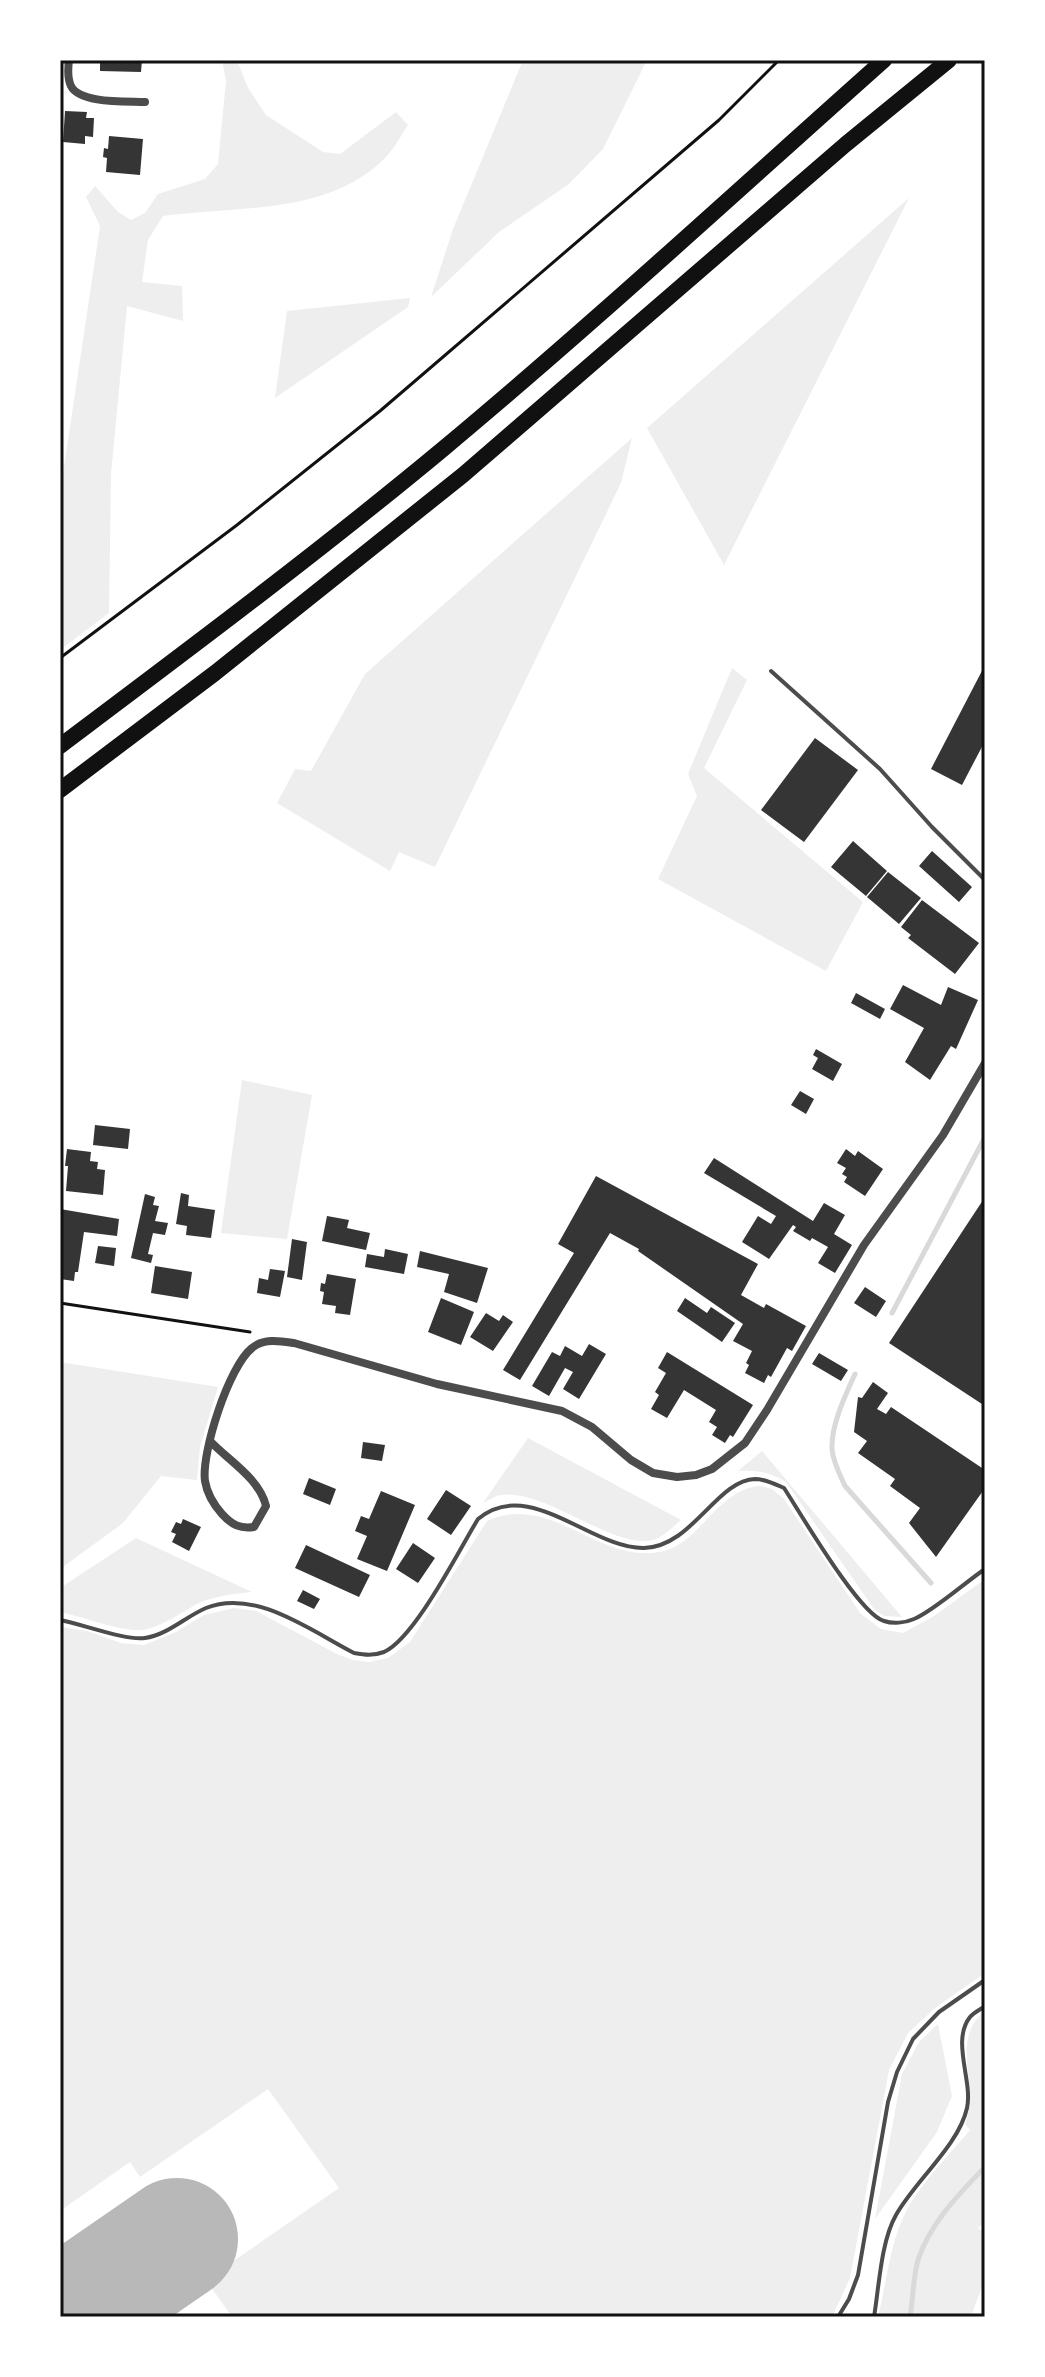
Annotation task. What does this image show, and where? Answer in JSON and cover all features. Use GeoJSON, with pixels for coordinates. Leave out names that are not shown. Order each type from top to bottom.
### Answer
{"type":"FeatureCollection","features":[{"type":"Feature","properties":{"kind":"highway"},"geometry":{"type":"LineString","coordinates":[[60,746],[192,647],[443,449],[653,267],[884,60]]}},
{"type":"Feature","properties":{"kind":"highway"},"geometry":{"type":"LineString","coordinates":[[60,790],[215,673],[463,475],[846,144],[949,60]]}},
{"type":"Feature","properties":{"kind":"street"},"geometry":{"type":"LineString","coordinates":[[69,60],[68,76],[77,93],[110,101],[145,102]]}},
{"type":"Feature","properties":{"kind":"street"},"geometry":{"type":"LineString","coordinates":[[210,1441],[263,1493],[266,1506],[254,1527],[242,1529],[228,1521],[214,1505],[205,1482],[205,1462],[210,1441],[225,1392],[236,1367],[251,1348],[277,1340],[437,1384],[562,1411],[592,1427],[631,1460],[653,1473],[677,1477],[712,1469],[745,1443],[864,1245],[943,1135],[985,1063]]}},
{"type":"Feature","properties":{"kind":"lane"},"geometry":{"type":"LineString","coordinates":[[771,671],[880,769],[985,880]]}},
{"type":"Feature","properties":{"kind":"lane"},"geometry":{"type":"LineString","coordinates":[[60,1620],[122,1636],[144,1638],[173,1627],[206,1608],[236,1601],[259,1605],[354,1653],[370,1656],[387,1651],[407,1635],[478,1519],[488,1510],[500,1506],[533,1507],[616,1541],[641,1548],[660,1546],[678,1536],[736,1485],[753,1479],[769,1481],[784,1488],[841,1574],[871,1614],[883,1621],[898,1623],[916,1619],[985,1569]]}},
{"type":"Feature","properties":{"kind":"lane"},"geometry":{"type":"LineString","coordinates":[[838,2317],[858,2275],[888,2102],[897,2072],[913,2039],[939,2012],[985,1980]]}},
{"type":"Feature","properties":{"kind":"lane"},"geometry":{"type":"LineString","coordinates":[[874,2317],[893,2219],[910,2192],[953,2139],[967,2108],[963,2048],[965,2032],[970,2017],[985,2006]]}},
{"type":"Feature","properties":{"kind":"path"},"geometry":{"type":"LineString","coordinates":[[60,658],[237,525],[380,411],[707,130],[779,60]]}},
{"type":"Feature","properties":{"kind":"path"},"geometry":{"type":"LineString","coordinates":[[60,1303],[205,1324],[277,1340]]}},
{"type":"Feature","properties":{"kind":"shaded area"},"geometry":{"type":"Polygon","coordinates":[[[222,60],[237,60],[248,88],[266,115],[323,152],[340,154],[396,112],[408,125],[382,161],[334,191],[279,205],[163,216],[148,240],[142,282],[182,286],[183,321],[127,306],[111,474],[109,613],[60,650],[60,494],[100,226],[86,197],[95,186],[118,212],[131,220],[145,213],[158,194],[205,179],[218,164],[226,81],[222,60]]]}},
{"type":"Feature","properties":{"kind":"shaded area"},"geometry":{"type":"Polygon","coordinates":[[[523,60],[647,60],[603,149],[569,184],[499,232],[431,297],[453,229],[523,60]]]}},
{"type":"Feature","properties":{"kind":"shaded area"},"geometry":{"type":"Polygon","coordinates":[[[909,198],[724,565],[647,428],[909,198]]]}},
{"type":"Feature","properties":{"kind":"shaded area"},"geometry":{"type":"Polygon","coordinates":[[[410,298],[408,307],[275,398],[287,311],[410,298]]]}},
{"type":"Feature","properties":{"kind":"shaded area"},"geometry":{"type":"Polygon","coordinates":[[[632,438],[621,483],[435,867],[399,852],[390,871],[277,803],[295,769],[311,771],[365,674],[632,438]]]}},
{"type":"Feature","properties":{"kind":"shaded area"},"geometry":{"type":"Polygon","coordinates":[[[732,668],[747,680],[704,768],[863,902],[826,971],[658,879],[697,796],[688,774],[732,668]]]}},
{"type":"Feature","properties":{"kind":"shaded area"},"geometry":{"type":"Polygon","coordinates":[[[242,1080],[312,1095],[287,1239],[221,1233],[242,1080]]]}},
{"type":"Feature","properties":{"kind":"shaded area"},"geometry":{"type":"Polygon","coordinates":[[[60,1362],[218,1387],[200,1447],[197,1480],[161,1476],[123,1523],[60,1569],[60,1362]]]}},
{"type":"Feature","properties":{"kind":"shaded area"},"geometry":{"type":"Polygon","coordinates":[[[528,1438],[681,1520],[656,1539],[640,1541],[621,1537],[519,1495],[500,1495],[483,1503],[528,1438]]]}},
{"type":"Feature","properties":{"kind":"shaded area"},"geometry":{"type":"Polygon","coordinates":[[[762,1451],[902,1617],[884,1616],[874,1609],[786,1482],[763,1472],[738,1471],[762,1451]]]}},
{"type":"Feature","properties":{"kind":"shaded area"},"geometry":{"type":"Polygon","coordinates":[[[760,1486],[772,1489],[784,1499],[860,1613],[881,1629],[903,1633],[934,1616],[985,1579],[985,1973],[935,2008],[908,2033],[889,2070],[850,2278],[832,2317],[232,2317],[206,2280],[339,2188],[268,2089],[140,2177],[130,2162],[60,2211],[60,1627],[87,1631],[121,1643],[144,1645],[176,1632],[204,1615],[234,1608],[256,1611],[337,1654],[369,1662],[388,1658],[410,1642],[487,1521],[510,1514],[532,1515],[615,1548],[637,1553],[659,1552],[686,1539],[732,1497],[745,1489],[760,1486]]]}},
{"type":"Feature","properties":{"kind":"shaded area"},"geometry":{"type":"Polygon","coordinates":[[[136,1538],[252,1592],[203,1601],[162,1624],[140,1630],[111,1626],[60,1612],[60,1588],[136,1538]]]}},
{"type":"Feature","properties":{"kind":"shaded area"},"geometry":{"type":"Polygon","coordinates":[[[985,2011],[985,2221],[978,2228],[985,2233],[985,2278],[971,2317],[878,2317],[902,2220],[924,2184],[970,2130],[965,2124],[970,2094],[967,2049],[974,2023],[985,2011]]]}},
{"type":"Feature","properties":{"kind":"shaded area"},"geometry":{"type":"Polygon","coordinates":[[[938,2024],[952,2096],[937,2132],[875,2219],[902,2074],[919,2042],[938,2024]]]}},
{"type":"Feature","properties":{"kind":"building"},"geometry":{"type":"Polygon","coordinates":[[[100,60],[142,60],[141,72],[100,71],[100,60]]]}},
{"type":"Feature","properties":{"kind":"building"},"geometry":{"type":"Polygon","coordinates":[[[65,111],[87,112],[86,118],[94,118],[93,137],[85,136],[85,144],[63,142],[65,111]]]}},
{"type":"Feature","properties":{"kind":"building"},"geometry":{"type":"Polygon","coordinates":[[[109,136],[143,139],[140,175],[106,172],[107,158],[103,157],[104,148],[108,149],[109,136]]]}},
{"type":"Feature","properties":{"kind":"building"},"geometry":{"type":"Polygon","coordinates":[[[985,665],[985,741],[962,785],[931,769],[985,665]]]}},
{"type":"Feature","properties":{"kind":"building"},"geometry":{"type":"Polygon","coordinates":[[[815,738],[858,770],[804,842],[761,810],[815,738]]]}},
{"type":"Feature","properties":{"kind":"building"},"geometry":{"type":"Polygon","coordinates":[[[853,841],[887,871],[866,896],[831,867],[853,841]]]}},
{"type":"Feature","properties":{"kind":"building"},"geometry":{"type":"Polygon","coordinates":[[[932,851],[972,887],[959,902],[919,866],[932,851]]]}},
{"type":"Feature","properties":{"kind":"building"},"geometry":{"type":"Polygon","coordinates":[[[888,872],[921,898],[899,924],[867,897],[888,872]]]}},
{"type":"Feature","properties":{"kind":"building"},"geometry":{"type":"Polygon","coordinates":[[[922,900],[979,943],[955,974],[908,938],[911,935],[901,927],[922,900]]]}},
{"type":"Feature","properties":{"kind":"building"},"geometry":{"type":"Polygon","coordinates":[[[903,985],[941,1005],[948,987],[978,1000],[956,1049],[951,1046],[930,1080],[905,1062],[924,1028],[890,1009],[903,985]]]}},
{"type":"Feature","properties":{"kind":"building"},"geometry":{"type":"Polygon","coordinates":[[[856,993],[885,1009],[880,1019],[851,1003],[856,993]]]}},
{"type":"Feature","properties":{"kind":"building"},"geometry":{"type":"Polygon","coordinates":[[[816,1049],[842,1064],[833,1081],[812,1069],[818,1058],[813,1055],[816,1049]]]}},
{"type":"Feature","properties":{"kind":"building"},"geometry":{"type":"Polygon","coordinates":[[[800,1091],[814,1099],[806,1114],[791,1105],[800,1091]]]}},
{"type":"Feature","properties":{"kind":"building"},"geometry":{"type":"Polygon","coordinates":[[[95,1125],[130,1129],[128,1149],[93,1145],[95,1125]]]}},
{"type":"Feature","properties":{"kind":"building"},"geometry":{"type":"Polygon","coordinates":[[[67,1149],[91,1152],[90,1161],[98,1162],[97,1169],[105,1170],[103,1195],[66,1191],[67,1149]]]}},
{"type":"Feature","properties":{"kind":"building"},"geometry":{"type":"Polygon","coordinates":[[[846,1149],[855,1156],[858,1151],[883,1169],[865,1196],[844,1182],[847,1177],[842,1174],[846,1168],[837,1163],[846,1149]]]}},
{"type":"Feature","properties":{"kind":"building"},"geometry":{"type":"Polygon","coordinates":[[[714,1158],[813,1221],[824,1203],[845,1215],[834,1234],[852,1245],[835,1273],[818,1263],[828,1247],[793,1231],[796,1227],[793,1225],[769,1259],[742,1242],[758,1216],[771,1224],[776,1216],[704,1173],[714,1158]]]}},
{"type":"Feature","properties":{"kind":"building"},"geometry":{"type":"Polygon","coordinates":[[[596,1176],[758,1264],[741,1295],[764,1308],[766,1304],[806,1326],[792,1351],[787,1348],[771,1377],[768,1375],[764,1383],[745,1373],[752,1351],[733,1341],[743,1324],[639,1249],[610,1233],[520,1380],[503,1370],[574,1253],[558,1244],[596,1176]]]}},
{"type":"Feature","properties":{"kind":"building"},"geometry":{"type":"Polygon","coordinates":[[[181,1193],[189,1195],[188,1206],[215,1210],[211,1238],[186,1235],[187,1226],[176,1224],[181,1193]]]}},
{"type":"Feature","properties":{"kind":"building"},"geometry":{"type":"Polygon","coordinates":[[[145,1194],[155,1197],[153,1205],[159,1206],[155,1221],[168,1223],[165,1235],[153,1233],[148,1254],[153,1255],[151,1263],[131,1258],[145,1194]]]}},
{"type":"Feature","properties":{"kind":"building"},"geometry":{"type":"Polygon","coordinates":[[[985,1197],[985,1406],[889,1343],[985,1197]]]}},
{"type":"Feature","properties":{"kind":"building"},"geometry":{"type":"Polygon","coordinates":[[[60,1209],[119,1219],[117,1236],[84,1232],[74,1281],[60,1279],[60,1209]]]}},
{"type":"Feature","properties":{"kind":"building"},"geometry":{"type":"Polygon","coordinates":[[[327,1216],[349,1220],[347,1228],[370,1233],[366,1250],[322,1241],[327,1216]]]}},
{"type":"Feature","properties":{"kind":"building"},"geometry":{"type":"Polygon","coordinates":[[[292,1239],[307,1242],[302,1280],[287,1277],[292,1239]]]}},
{"type":"Feature","properties":{"kind":"building"},"geometry":{"type":"Polygon","coordinates":[[[98,1246],[116,1248],[114,1266],[95,1263],[98,1246]]]}},
{"type":"Feature","properties":{"kind":"building"},"geometry":{"type":"Polygon","coordinates":[[[385,1249],[408,1254],[404,1274],[365,1267],[367,1254],[384,1257],[385,1249]]]}},
{"type":"Feature","properties":{"kind":"building"},"geometry":{"type":"Polygon","coordinates":[[[420,1251],[488,1268],[477,1303],[444,1292],[449,1274],[417,1267],[420,1251]]]}},
{"type":"Feature","properties":{"kind":"building"},"geometry":{"type":"Polygon","coordinates":[[[155,1266],[192,1272],[188,1299],[151,1293],[155,1266]]]}},
{"type":"Feature","properties":{"kind":"building"},"geometry":{"type":"Polygon","coordinates":[[[270,1269],[285,1271],[280,1297],[257,1293],[259,1278],[268,1280],[270,1269]]]}},
{"type":"Feature","properties":{"kind":"building"},"geometry":{"type":"Polygon","coordinates":[[[327,1274],[356,1279],[350,1315],[335,1313],[336,1306],[322,1304],[324,1292],[320,1291],[321,1283],[325,1284],[327,1274]]]}},
{"type":"Feature","properties":{"kind":"building"},"geometry":{"type":"Polygon","coordinates":[[[865,1287],[886,1301],[876,1317],[854,1303],[865,1287]]]}},
{"type":"Feature","properties":{"kind":"building"},"geometry":{"type":"Polygon","coordinates":[[[441,1298],[474,1312],[461,1345],[428,1332],[441,1298]]]}},
{"type":"Feature","properties":{"kind":"building"},"geometry":{"type":"Polygon","coordinates":[[[685,1298],[707,1313],[711,1307],[735,1323],[722,1342],[677,1311],[685,1298]]]}},
{"type":"Feature","properties":{"kind":"building"},"geometry":{"type":"Polygon","coordinates":[[[486,1313],[499,1321],[503,1315],[513,1322],[493,1351],[470,1337],[486,1313]]]}},
{"type":"Feature","properties":{"kind":"building"},"geometry":{"type":"Polygon","coordinates":[[[589,1344],[606,1354],[579,1399],[563,1389],[573,1372],[565,1368],[549,1396],[532,1386],[552,1352],[560,1356],[565,1346],[582,1356],[589,1344]]]}},
{"type":"Feature","properties":{"kind":"building"},"geometry":{"type":"Polygon","coordinates":[[[667,1352],[753,1405],[733,1437],[730,1435],[725,1443],[712,1435],[717,1427],[709,1422],[716,1410],[684,1390],[667,1418],[651,1409],[659,1395],[655,1392],[666,1373],[658,1368],[667,1352]]]}},
{"type":"Feature","properties":{"kind":"building"},"geometry":{"type":"Polygon","coordinates":[[[819,1353],[848,1370],[841,1381],[812,1364],[819,1353]]]}},
{"type":"Feature","properties":{"kind":"building"},"geometry":{"type":"Polygon","coordinates":[[[873,1382],[888,1393],[877,1409],[886,1414],[891,1407],[985,1470],[985,1488],[936,1557],[909,1523],[920,1508],[890,1486],[895,1479],[858,1453],[867,1441],[854,1432],[858,1397],[862,1398],[873,1382]]]}},
{"type":"Feature","properties":{"kind":"building"},"geometry":{"type":"Polygon","coordinates":[[[363,1442],[385,1445],[382,1461],[361,1458],[363,1442]]]}},
{"type":"Feature","properties":{"kind":"building"},"geometry":{"type":"Polygon","coordinates":[[[309,1478],[336,1489],[330,1505],[303,1494],[309,1478]]]}},
{"type":"Feature","properties":{"kind":"building"},"geometry":{"type":"Polygon","coordinates":[[[446,1490],[471,1506],[451,1535],[427,1519],[446,1490]]]}},
{"type":"Feature","properties":{"kind":"building"},"geometry":{"type":"Polygon","coordinates":[[[381,1491],[415,1505],[387,1571],[357,1559],[367,1536],[355,1531],[361,1516],[369,1519],[381,1491]]]}},
{"type":"Feature","properties":{"kind":"building"},"geometry":{"type":"Polygon","coordinates":[[[183,1519],[201,1527],[189,1551],[172,1542],[176,1534],[171,1532],[176,1522],[181,1524],[183,1519]]]}},
{"type":"Feature","properties":{"kind":"building"},"geometry":{"type":"Polygon","coordinates":[[[413,1543],[435,1558],[418,1583],[396,1569],[413,1543]]]}},
{"type":"Feature","properties":{"kind":"building"},"geometry":{"type":"Polygon","coordinates":[[[306,1545],[370,1575],[359,1597],[295,1568],[306,1545]]]}},
{"type":"Feature","properties":{"kind":"building"},"geometry":{"type":"Polygon","coordinates":[[[303,1590],[320,1599],[314,1609],[297,1601],[303,1590]]]}},
{"type":"Feature","properties":{"kind":"waterway"},"geometry":{"type":"LineString","coordinates":[[892,1313],[985,1137]]}},
{"type":"Feature","properties":{"kind":"waterway"},"geometry":{"type":"LineString","coordinates":[[855,1374],[834,1430],[832,1449],[835,1464],[845,1486],[931,1583]]}},
{"type":"Feature","properties":{"kind":"waterway"},"geometry":{"type":"LineString","coordinates":[[910,2317],[916,2267],[923,2246],[946,2210],[985,2167]]}},
{"type":"Feature","properties":{"kind":"runway"},"geometry":{"type":"LineString","coordinates":[[64,2317],[177,2239]]}}]}
